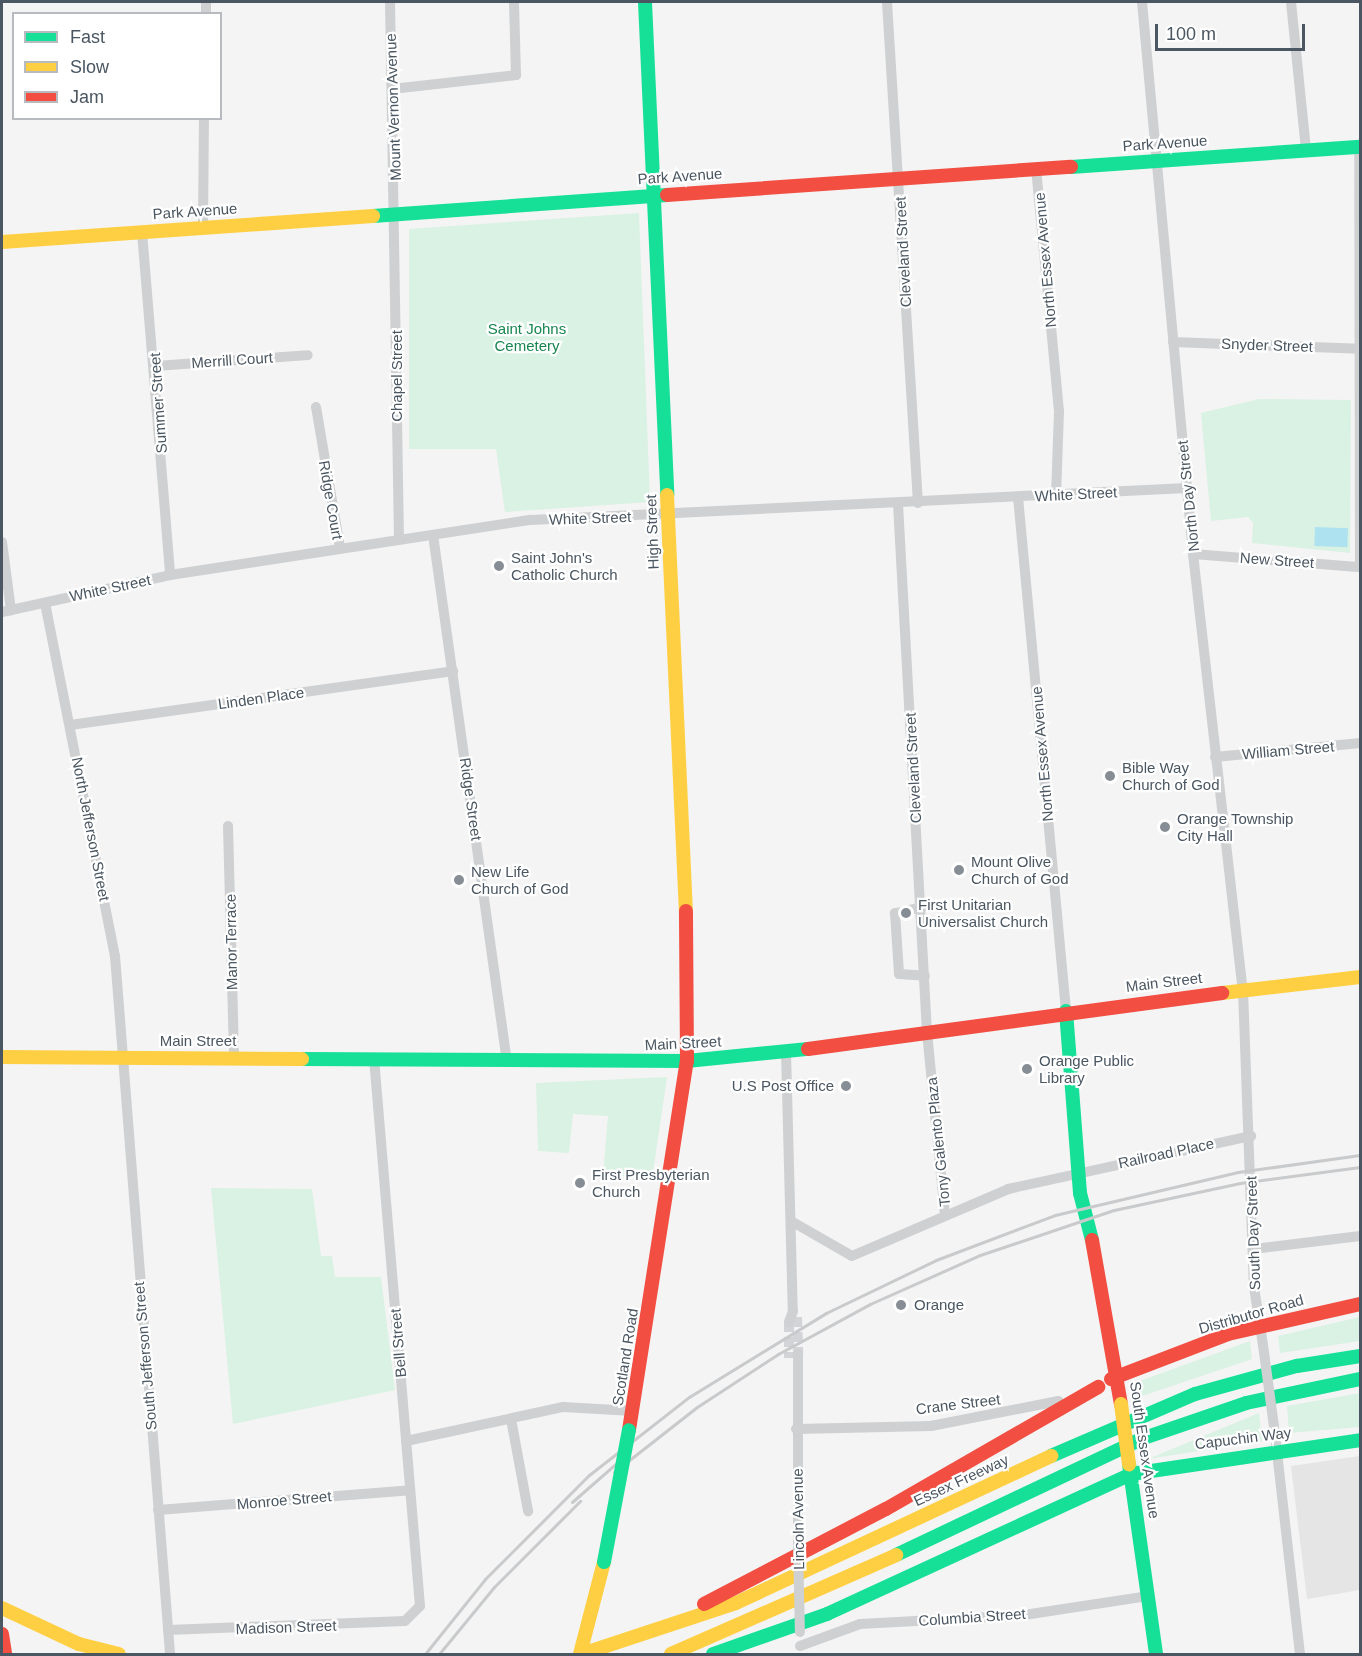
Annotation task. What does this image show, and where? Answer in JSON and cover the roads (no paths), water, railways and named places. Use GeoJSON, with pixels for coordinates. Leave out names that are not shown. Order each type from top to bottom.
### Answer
{"type":"FeatureCollection","features":[{"type":"Feature","properties":{"kind":"main road","name":"High Street"},"geometry":{"type":"LineString","coordinates":[[645,2],[690,1003],[687,1061]]}},
{"type":"Feature","properties":{"kind":"main road","name":"Park Avenue"},"geometry":{"type":"LineString","coordinates":[[2,242],[1157,159],[1360,147]]}},
{"type":"Feature","properties":{"kind":"main road","name":"Main Street"},"geometry":{"type":"LineString","coordinates":[[2,1057],[374,1058],[507,1062],[687,1061],[786,1052],[1066,1011],[1360,977]]}},
{"type":"Feature","properties":{"kind":"main road","name":"South Essex Avenue"},"geometry":{"type":"LineString","coordinates":[[1066,1011],[1086,1229],[1095,1250],[1118,1375],[1156,1654]]}},
{"type":"Feature","properties":{"kind":"main road","name":"Scotland Road"},"geometry":{"type":"LineString","coordinates":[[581,1654],[604,1562],[633,1411],[687,1061]]}},
{"type":"Feature","properties":{"kind":"main road","name":"Distributor Road"},"geometry":{"type":"LineString","coordinates":[[1118,1375],[1260,1327],[1360,1304]]}},
{"type":"Feature","properties":{"kind":"main road","name":"Essex Freeway"},"geometry":{"type":"LineString","coordinates":[[581,1654],[618,1645],[736,1603],[1136,1417],[1242,1379],[1360,1356]]}},
{"type":"Feature","properties":{"kind":"main road","name":"Crane Street"},"geometry":{"type":"LineString","coordinates":[[1098,1387],[1118,1375]]}},
{"type":"Feature","properties":{"kind":"main road"},"geometry":{"type":"LineString","coordinates":[[671,1654],[776,1612],[1141,1439],[1246,1403],[1360,1379]]}},
{"type":"Feature","properties":{"kind":"main road"},"geometry":{"type":"LineString","coordinates":[[618,1645],[886,1509],[1098,1387]]}},
{"type":"Feature","properties":{"kind":"main road","name":"Capuchin Way"},"geometry":{"type":"LineString","coordinates":[[713,1654],[827,1614],[1130,1469],[1360,1440]]}},
{"type":"Feature","properties":{"kind":"main road"},"geometry":{"type":"LineString","coordinates":[[2,1608],[79,1644],[118,1654]]}},
{"type":"Feature","properties":{"kind":"main road"},"geometry":{"type":"LineString","coordinates":[[2,1634],[5,1654]]}},
{"type":"Feature","properties":{"kind":"main road"},"geometry":{"type":"LineString","coordinates":[[2,1648],[15,1654]]}},
{"type":"Feature","properties":{"kind":"street","name":"Mount Vernon Avenue"},"geometry":{"type":"LineString","coordinates":[[390,2],[396,213]]}},
{"type":"Feature","properties":{"kind":"street"},"geometry":{"type":"LineString","coordinates":[[392,89],[516,75],[514,2]]}},
{"type":"Feature","properties":{"kind":"street","name":"Cleveland Street"},"geometry":{"type":"LineString","coordinates":[[887,2],[918,503]]}},
{"type":"Feature","properties":{"kind":"street","name":"North Day Street"},"geometry":{"type":"LineString","coordinates":[[1142,2],[1193,554],[1243,990]]}},
{"type":"Feature","properties":{"kind":"street"},"geometry":{"type":"LineString","coordinates":[[1291,2],[1306,150]]}},
{"type":"Feature","properties":{"kind":"street"},"geometry":{"type":"LineString","coordinates":[[203,227],[204,120]]}},
{"type":"Feature","properties":{"kind":"street"},"geometry":{"type":"LineString","coordinates":[[1360,147],[1360,567]]}},
{"type":"Feature","properties":{"kind":"street","name":"North Essex Avenue"},"geometry":{"type":"LineString","coordinates":[[1036,168],[1059,411],[1056,495]]}},
{"type":"Feature","properties":{"kind":"street","name":"Chapel Street"},"geometry":{"type":"LineString","coordinates":[[396,213],[399,539]]}},
{"type":"Feature","properties":{"kind":"street","name":"Summer Street"},"geometry":{"type":"LineString","coordinates":[[142,232],[156,366],[171,575]]}},
{"type":"Feature","properties":{"kind":"street","name":"Snyder Street"},"geometry":{"type":"LineString","coordinates":[[1173,342],[1360,349]]}},
{"type":"Feature","properties":{"kind":"street","name":"Merrill Court"},"geometry":{"type":"LineString","coordinates":[[156,366],[309,354]]}},
{"type":"Feature","properties":{"kind":"street","name":"Ridge Court"},"geometry":{"type":"LineString","coordinates":[[316,407],[340,547]]}},
{"type":"Feature","properties":{"kind":"street","name":"White Street"},"geometry":{"type":"LineString","coordinates":[[6,611],[171,575],[340,547],[531,520],[898,504],[1187,488]]}},
{"type":"Feature","properties":{"kind":"street","name":"North Essex Avenue"},"geometry":{"type":"LineString","coordinates":[[1018,497],[1066,1011]]}},
{"type":"Feature","properties":{"kind":"street","name":"Cleveland Street"},"geometry":{"type":"LineString","coordinates":[[898,504],[927,1032]]}},
{"type":"Feature","properties":{"kind":"street","name":"Ridge Street"},"geometry":{"type":"LineString","coordinates":[[433,535],[507,1062]]}},
{"type":"Feature","properties":{"kind":"street"},"geometry":{"type":"LineString","coordinates":[[2,542],[6,611]]}},
{"type":"Feature","properties":{"kind":"street","name":"New Street"},"geometry":{"type":"LineString","coordinates":[[1193,554],[1360,567]]}},
{"type":"Feature","properties":{"kind":"street","name":"North Jefferson Street"},"geometry":{"type":"LineString","coordinates":[[45,603],[116,956],[120,1058]]}},
{"type":"Feature","properties":{"kind":"street","name":"Linden Place"},"geometry":{"type":"LineString","coordinates":[[70,725],[453,671]]}},
{"type":"Feature","properties":{"kind":"street","name":"William Street"},"geometry":{"type":"LineString","coordinates":[[1215,757],[1360,743]]}},
{"type":"Feature","properties":{"kind":"street","name":"Manor Terrace"},"geometry":{"type":"LineString","coordinates":[[228,826],[234,1058]]}},
{"type":"Feature","properties":{"kind":"street"},"geometry":{"type":"LineString","coordinates":[[921,907],[895,913],[899,974],[925,976]]}},
{"type":"Feature","properties":{"kind":"street","name":"South Day Street"},"geometry":{"type":"LineString","coordinates":[[1243,990],[1251,1136],[1253,1249],[1260,1327],[1277,1450],[1300,1654]]}},
{"type":"Feature","properties":{"kind":"street","name":"Tony Galento Plaza"},"geometry":{"type":"LineString","coordinates":[[927,1032],[945,1215],[1008,1189],[1082,1171]]}},
{"type":"Feature","properties":{"kind":"street"},"geometry":{"type":"LineString","coordinates":[[786,1052],[793,1316]]}},
{"type":"Feature","properties":{"kind":"street","name":"South Jefferson Street"},"geometry":{"type":"LineString","coordinates":[[120,1058],[169,1652]]}},
{"type":"Feature","properties":{"kind":"street","name":"Bell Street"},"geometry":{"type":"LineString","coordinates":[[374,1058],[420,1606],[405,1621]]}},
{"type":"Feature","properties":{"kind":"street","name":"Railroad Place"},"geometry":{"type":"LineString","coordinates":[[1082,1171],[1251,1136]]}},
{"type":"Feature","properties":{"kind":"street"},"geometry":{"type":"LineString","coordinates":[[791,1221],[852,1256],[945,1215]]}},
{"type":"Feature","properties":{"kind":"street"},"geometry":{"type":"LineString","coordinates":[[1253,1249],[1360,1236]]}},
{"type":"Feature","properties":{"kind":"street","name":"Lincoln Avenue"},"geometry":{"type":"LineString","coordinates":[[794,1356],[800,1650]]}},
{"type":"Feature","properties":{"kind":"street","name":"Crane Street"},"geometry":{"type":"LineString","coordinates":[[795,1430],[969,1421],[1040,1407],[1098,1387]]}},
{"type":"Feature","properties":{"kind":"street"},"geometry":{"type":"LineString","coordinates":[[406,1441],[562,1407],[633,1411]]}},
{"type":"Feature","properties":{"kind":"street"},"geometry":{"type":"LineString","coordinates":[[511,1419],[528,1511]]}},
{"type":"Feature","properties":{"kind":"street","name":"Monroe Street"},"geometry":{"type":"LineString","coordinates":[[158,1510],[410,1490]]}},
{"type":"Feature","properties":{"kind":"street","name":"Columbia Street"},"geometry":{"type":"LineString","coordinates":[[800,1650],[860,1624],[1024,1615],[1148,1596]]}},
{"type":"Feature","properties":{"kind":"street","name":"Madison Street"},"geometry":{"type":"LineString","coordinates":[[168,1630],[405,1621]]}},
{"type":"Feature","properties":{"kind":"water"},"geometry":{"type":"Polygon","coordinates":[[[1315,527],[1348,528],[1347,547],[1314,546],[1315,527]]]}},
{"type":"Feature","properties":{"kind":"tunnel"},"geometry":{"type":"LineString","coordinates":[[797,1317],[798,1354]]}},
{"type":"Feature","properties":{"kind":"tunnel"},"geometry":{"type":"LineString","coordinates":[[789,1322],[789,1358]]}},
{"type":"Feature","properties":{"kind":"railway"},"geometry":{"type":"LineString","coordinates":[[425,1654],[485,1579],[589,1475],[689,1397],[826,1313],[936,1260],[1055,1215],[1238,1172],[1360,1155]]}},
{"type":"Feature","properties":{"kind":"railway"},"geometry":{"type":"LineString","coordinates":[[614,1472],[697,1407],[778,1354],[870,1304],[980,1255],[1114,1210],[1240,1183],[1360,1167]]}},
{"type":"Feature","properties":{"kind":"railway"},"geometry":{"type":"LineString","coordinates":[[572,1502],[619,1461]]}},
{"type":"Feature","properties":{"kind":"railway"},"geometry":{"type":"LineString","coordinates":[[439,1654],[494,1587],[580,1501]]}},
{"type":"Feature","properties":{"kind":"place","name":"Saint John's Catholic Church"},"geometry":{"type":"Point","coordinates":[499,566]}},
{"type":"Feature","properties":{"kind":"place","name":"Bible Way Church of God"},"geometry":{"type":"Point","coordinates":[1110,776]}},
{"type":"Feature","properties":{"kind":"place","name":"Orange Township City Hall"},"geometry":{"type":"Point","coordinates":[1165,827]}},
{"type":"Feature","properties":{"kind":"place","name":"Mount Olive Church of God"},"geometry":{"type":"Point","coordinates":[959,870]}},
{"type":"Feature","properties":{"kind":"place","name":"New Life Church of God"},"geometry":{"type":"Point","coordinates":[459,880]}},
{"type":"Feature","properties":{"kind":"place","name":"First Unitarian Universalist Church"},"geometry":{"type":"Point","coordinates":[906,913]}},
{"type":"Feature","properties":{"kind":"place","name":"Orange Public Library"},"geometry":{"type":"Point","coordinates":[1027,1069]}},
{"type":"Feature","properties":{"kind":"place","name":"U.S Post Office"},"geometry":{"type":"Point","coordinates":[846,1086]}},
{"type":"Feature","properties":{"kind":"place","name":"First Presbyterian Church"},"geometry":{"type":"Point","coordinates":[580,1183]}},
{"type":"Feature","properties":{"kind":"place","name":"Orange"},"geometry":{"type":"Point","coordinates":[901,1305]}},
{"type":"Feature","properties":{"kind":"park label","name":"Saint Johns Cemetery"},"geometry":{"type":"Point","coordinates":[527,336]}}]}
